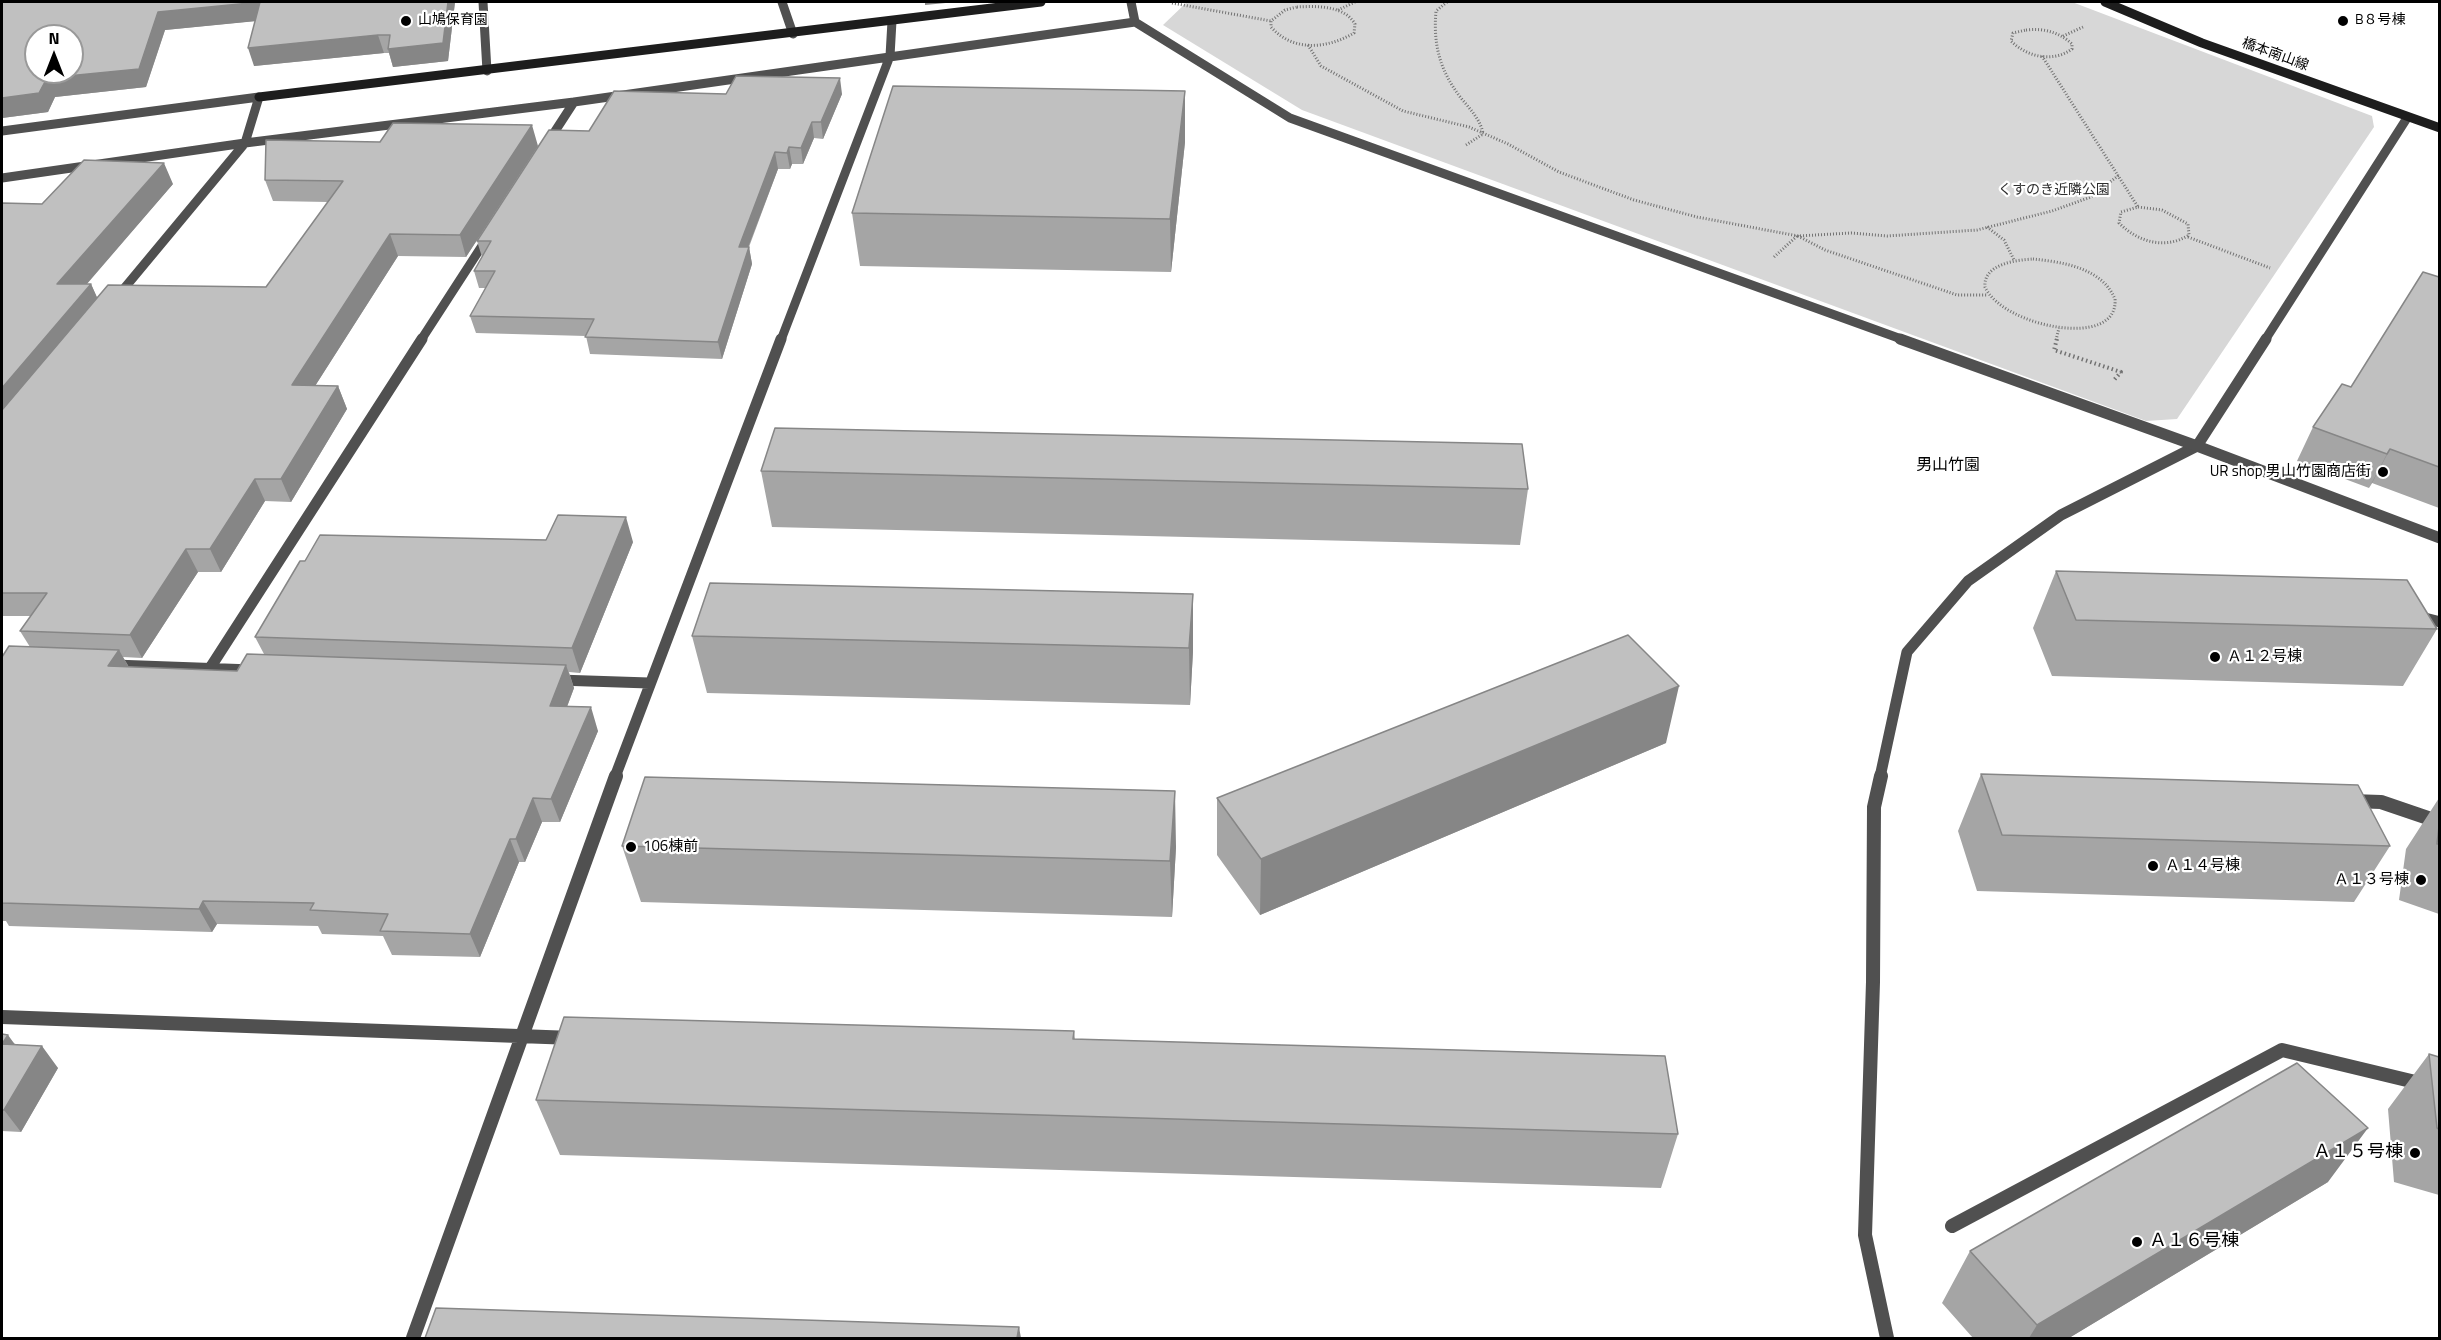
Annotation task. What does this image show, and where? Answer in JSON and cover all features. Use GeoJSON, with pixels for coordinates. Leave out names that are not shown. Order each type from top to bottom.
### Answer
{"type":"FeatureCollection","features":[{"type":"Feature","properties":{"kind":"street"},"geometry":{"type":"LineString","coordinates":[[483,2],[487,71]]}},
{"type":"Feature","properties":{"kind":"street"},"geometry":{"type":"LineString","coordinates":[[782,2],[793,34]]}},
{"type":"Feature","properties":{"kind":"street"},"geometry":{"type":"LineString","coordinates":[[2,131],[259,97],[793,34],[1041,2]]}},
{"type":"Feature","properties":{"kind":"street"},"geometry":{"type":"LineString","coordinates":[[1131,2],[1135,22]]}},
{"type":"Feature","properties":{"kind":"street","name":"橋本南山線"},"geometry":{"type":"LineString","coordinates":[[2105,2],[2202,43],[2439,128]]}},
{"type":"Feature","properties":{"kind":"street"},"geometry":{"type":"LineString","coordinates":[[413,1338],[649,683],[890,56],[892,21]]}},
{"type":"Feature","properties":{"kind":"street"},"geometry":{"type":"LineString","coordinates":[[2,178],[245,143],[574,102],[1135,22],[1290,118],[2198,446],[2439,538]]}},
{"type":"Feature","properties":{"kind":"street"},"geometry":{"type":"LineString","coordinates":[[108,308],[245,143],[259,97]]}},
{"type":"Feature","properties":{"kind":"street"},"geometry":{"type":"LineString","coordinates":[[542,152],[574,102]]}},
{"type":"Feature","properties":{"kind":"street"},"geometry":{"type":"LineString","coordinates":[[1887,1338],[1865,1235],[1873,982],[1874,807],[1907,652],[1968,581],[2061,515],[2198,446],[2408,118]]}},
{"type":"Feature","properties":{"kind":"street"},"geometry":{"type":"LineString","coordinates":[[210,668],[498,221]]}},
{"type":"Feature","properties":{"kind":"street"},"geometry":{"type":"LineString","coordinates":[[2408,614],[2439,622]]}},
{"type":"Feature","properties":{"kind":"street"},"geometry":{"type":"LineString","coordinates":[[106,665],[269,670]]}},
{"type":"Feature","properties":{"kind":"street"},"geometry":{"type":"LineString","coordinates":[[543,679],[649,683]]}},
{"type":"Feature","properties":{"kind":"street"},"geometry":{"type":"LineString","coordinates":[[2334,800],[2381,802],[2439,822]]}},
{"type":"Feature","properties":{"kind":"street"},"geometry":{"type":"LineString","coordinates":[[2,1017],[593,1039]]}},
{"type":"Feature","properties":{"kind":"street"},"geometry":{"type":"LineString","coordinates":[[1952,1226],[2282,1050],[2439,1088]]}},
{"type":"Feature","properties":{"kind":"path"},"geometry":{"type":"LineString","coordinates":[[1169,2],[1271,21],[1285,10],[1297,7],[1337,10],[1354,20],[1354,33],[1336,42],[1308,45],[1283,39],[1271,27],[1271,21]]}},
{"type":"Feature","properties":{"kind":"path"},"geometry":{"type":"LineString","coordinates":[[1337,10],[1355,2]]}},
{"type":"Feature","properties":{"kind":"path"},"geometry":{"type":"LineString","coordinates":[[1447,2],[1436,11],[1433,36],[1438,65],[1481,123],[1483,134]]}},
{"type":"Feature","properties":{"kind":"path"},"geometry":{"type":"LineString","coordinates":[[2063,36],[2092,22]]}},
{"type":"Feature","properties":{"kind":"path"},"geometry":{"type":"LineString","coordinates":[[2027,29],[2046,30],[2063,36],[2072,44],[2069,52],[2056,56],[2042,56],[2020,49],[2010,37],[2027,29]]}},
{"type":"Feature","properties":{"kind":"path"},"geometry":{"type":"LineString","coordinates":[[1308,45],[1321,66],[1403,111],[1469,127],[1559,172],[1634,200],[1697,217],[1798,236],[1898,235],[1977,230],[2052,211],[2091,196],[2119,175]]}},
{"type":"Feature","properties":{"kind":"path"},"geometry":{"type":"LineString","coordinates":[[2042,56],[2138,207]]}},
{"type":"Feature","properties":{"kind":"path"},"geometry":{"type":"LineString","coordinates":[[2138,207],[2162,210],[2182,219],[2190,230],[2187,237],[2177,242],[2166,243],[2132,235],[2119,223],[2118,217],[2121,212],[2138,207]]}},
{"type":"Feature","properties":{"kind":"path"},"geometry":{"type":"LineString","coordinates":[[1987,227],[2004,240],[2014,260]]}},
{"type":"Feature","properties":{"kind":"path"},"geometry":{"type":"LineString","coordinates":[[1765,265],[1798,236]]}},
{"type":"Feature","properties":{"kind":"path"},"geometry":{"type":"LineString","coordinates":[[1798,236],[1825,250],[1957,295],[1988,295]]}},
{"type":"Feature","properties":{"kind":"path"},"geometry":{"type":"LineString","coordinates":[[2187,237],[2270,268]]}},
{"type":"Feature","properties":{"kind":"path"},"geometry":{"type":"LineString","coordinates":[[2033,259],[2074,266],[2106,285],[2114,296],[2116,307],[2110,317],[2089,326],[2059,328],[2016,316],[1999,306],[1988,295],[1984,284],[1988,273],[1998,265],[2014,260],[2033,259]]}},
{"type":"Feature","properties":{"kind":"path"},"geometry":{"type":"LineString","coordinates":[[2059,328],[2054,350],[2121,372],[2106,388]]}},
{"type":"Feature","properties":{"kind":"green space","name":"くすのき近隣公園"},"geometry":{"type":"Polygon","coordinates":[[[1187,2],[2072,2],[2372,116],[2374,127],[2177,419],[2146,421],[1302,110],[1163,25],[1187,2]]]}},
{"type":"Feature","properties":{"kind":"building"},"geometry":{"type":"Polygon","coordinates":[[[2,2],[260,2],[158,12],[139,69],[84,74],[84,24],[24,24],[24,84],[44,84],[39,93],[2,98],[2,2]]]}},
{"type":"Feature","properties":{"kind":"building"},"geometry":{"type":"Polygon","coordinates":[[[260,2],[448,2],[443,43],[388,49],[390,35],[378,35],[248,48],[260,2]]]}},
{"type":"Feature","properties":{"kind":"building"},"geometry":{"type":"Polygon","coordinates":[[[736,76],[840,78],[821,122],[812,122],[801,148],[789,147],[787,153],[775,152],[739,247],[749,247],[718,342],[585,337],[594,319],[470,316],[495,271],[474,271],[491,241],[477,241],[549,130],[589,131],[614,91],[726,94],[736,76]]]}},
{"type":"Feature","properties":{"kind":"building"},"geometry":{"type":"Polygon","coordinates":[[[893,86],[1185,91],[1170,219],[852,213],[893,86]]]}},
{"type":"Feature","properties":{"kind":"building"},"geometry":{"type":"Polygon","coordinates":[[[393,123],[532,125],[460,235],[390,234],[292,385],[338,386],[281,479],[255,479],[210,549],[186,549],[130,635],[20,631],[47,593],[2,593],[2,410],[108,285],[266,287],[343,181],[265,180],[266,140],[380,142],[393,123]]]}},
{"type":"Feature","properties":{"kind":"building"},"geometry":{"type":"Polygon","coordinates":[[[84,160],[164,163],[57,284],[91,284],[2,388],[2,203],[42,204],[84,160]]]}},
{"type":"Feature","properties":{"kind":"building"},"geometry":{"type":"Polygon","coordinates":[[[2423,272],[2439,277],[2439,467],[2390,449],[2387,454],[2313,427],[2342,384],[2351,387],[2423,272]]]}},
{"type":"Feature","properties":{"kind":"building"},"geometry":{"type":"Polygon","coordinates":[[[775,428],[1522,444],[1528,489],[761,471],[775,428]]]}},
{"type":"Feature","properties":{"kind":"building"},"geometry":{"type":"Polygon","coordinates":[[[558,515],[626,517],[572,648],[255,637],[300,561],[305,561],[320,535],[546,540],[558,515]]]}},
{"type":"Feature","properties":{"kind":"building"},"geometry":{"type":"Polygon","coordinates":[[[2056,571],[2407,580],[2437,629],[2076,620],[2056,571]]]}},
{"type":"Feature","properties":{"kind":"building"},"geometry":{"type":"Polygon","coordinates":[[[710,583],[1193,594],[1189,648],[692,636],[710,583]]]}},
{"type":"Feature","properties":{"kind":"building"},"geometry":{"type":"Polygon","coordinates":[[[1628,635],[1679,686],[1261,859],[1217,798],[1628,635]]]}},
{"type":"Feature","properties":{"kind":"building"},"geometry":{"type":"Polygon","coordinates":[[[9,646],[119,650],[108,666],[237,671],[247,654],[566,665],[550,706],[591,707],[551,799],[533,798],[516,839],[510,839],[470,934],[380,931],[388,914],[310,910],[314,903],[203,901],[199,909],[2,903],[2,657],[9,646]]]}},
{"type":"Feature","properties":{"kind":"building"},"geometry":{"type":"Polygon","coordinates":[[[1981,774],[2358,785],[2390,846],[2002,835],[1981,774]]]}},
{"type":"Feature","properties":{"kind":"building"},"geometry":{"type":"Polygon","coordinates":[[[645,777],[1175,791],[1170,861],[622,846],[645,777]]]}},
{"type":"Feature","properties":{"kind":"building"},"geometry":{"type":"Polygon","coordinates":[[[564,1017],[1074,1031],[1073,1039],[1665,1056],[1678,1134],[536,1100],[564,1017]]]}},
{"type":"Feature","properties":{"kind":"building"},"geometry":{"type":"Polygon","coordinates":[[[2,1034],[8,1035],[2,1044],[2,1034]]]}},
{"type":"Feature","properties":{"kind":"building"},"geometry":{"type":"Polygon","coordinates":[[[2,1044],[42,1046],[4,1110],[2,1110],[2,1044]]]}},
{"type":"Feature","properties":{"kind":"building"},"geometry":{"type":"Polygon","coordinates":[[[2429,1054],[2439,1057],[2439,1129],[2437,1128],[2429,1054]]]}},
{"type":"Feature","properties":{"kind":"building"},"geometry":{"type":"Polygon","coordinates":[[[2297,1063],[2368,1128],[2037,1325],[1970,1251],[2297,1063]]]}},
{"type":"Feature","properties":{"kind":"building"},"geometry":{"type":"Polygon","coordinates":[[[436,1308],[1019,1327],[1017,1338],[425,1338],[436,1308]]]}},
{"type":"Feature","properties":{"kind":"place","name":"山鳩保育園"},"geometry":{"type":"Point","coordinates":[406,21]}},
{"type":"Feature","properties":{"kind":"place","name":"B８号棟"},"geometry":{"type":"Point","coordinates":[2343,21]}},
{"type":"Feature","properties":{"kind":"place","name":"UR shop 男山竹園商店街"},"geometry":{"type":"Point","coordinates":[2383,472]}},
{"type":"Feature","properties":{"kind":"place","name":"Ａ１２号棟"},"geometry":{"type":"Point","coordinates":[2215,657]}},
{"type":"Feature","properties":{"kind":"place","name":"106棟前"},"geometry":{"type":"Point","coordinates":[631,847]}},
{"type":"Feature","properties":{"kind":"place","name":"Ａ１４号棟"},"geometry":{"type":"Point","coordinates":[2153,866]}},
{"type":"Feature","properties":{"kind":"place","name":"Ａ１３号棟"},"geometry":{"type":"Point","coordinates":[2421,880]}},
{"type":"Feature","properties":{"kind":"place","name":"Ａ１５号棟"},"geometry":{"type":"Point","coordinates":[2415,1153]}},
{"type":"Feature","properties":{"kind":"place","name":"Ａ１６号棟"},"geometry":{"type":"Point","coordinates":[2137,1242]}},
{"type":"Feature","properties":{"kind":"district","name":"男山竹園"},"geometry":{"type":"Point","coordinates":[1948,466]}}]}
